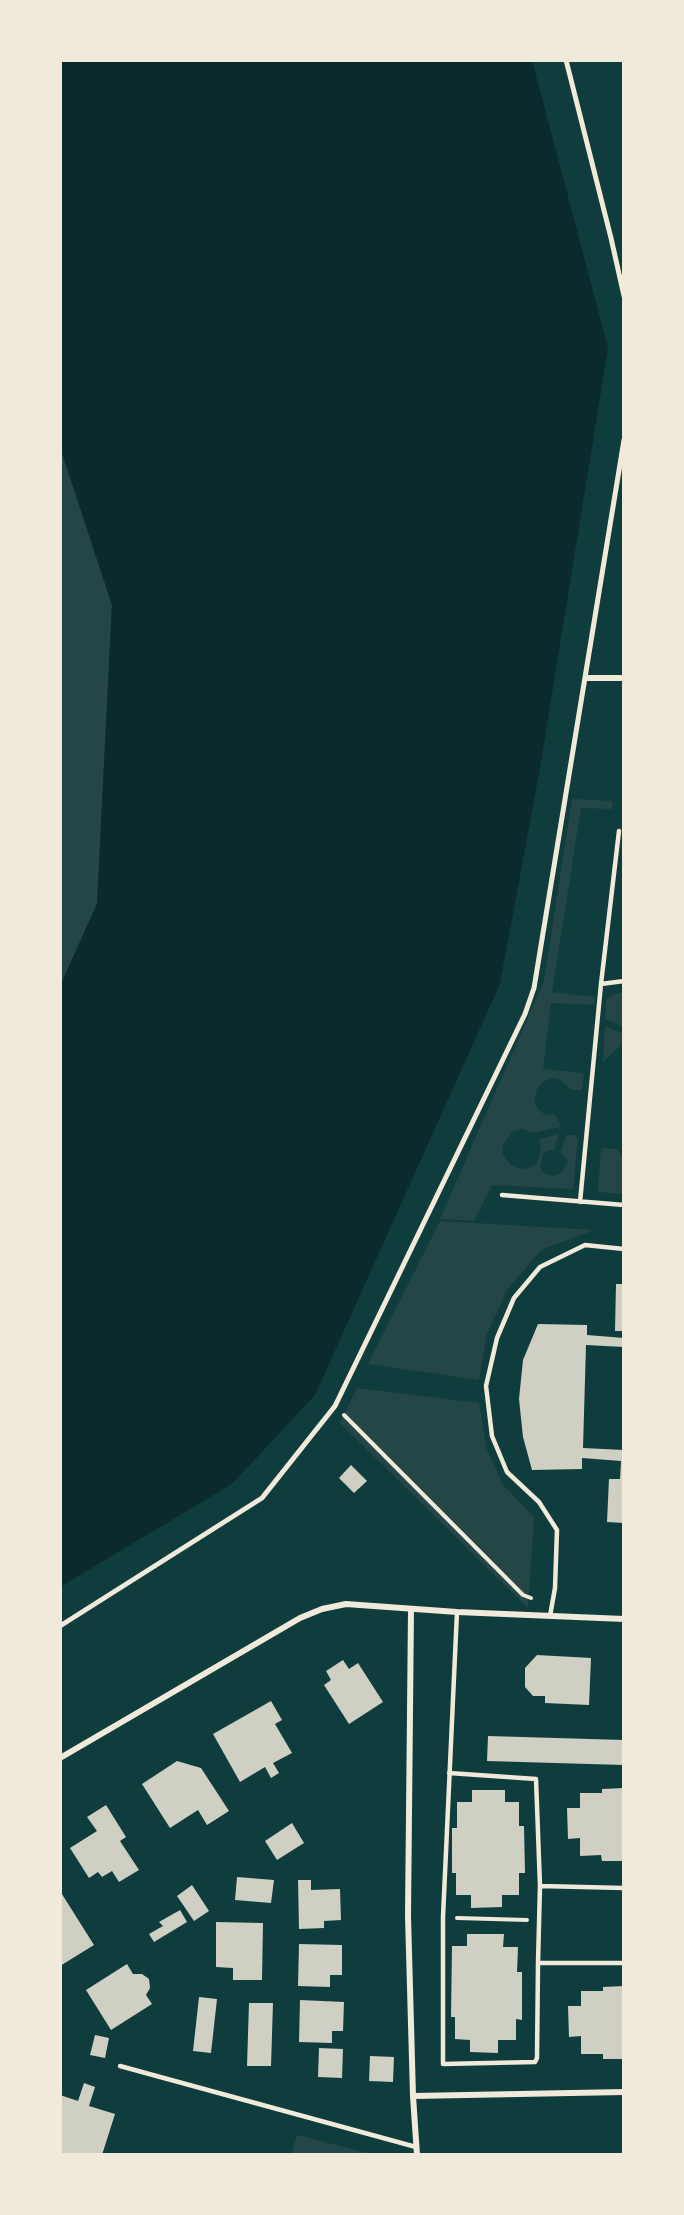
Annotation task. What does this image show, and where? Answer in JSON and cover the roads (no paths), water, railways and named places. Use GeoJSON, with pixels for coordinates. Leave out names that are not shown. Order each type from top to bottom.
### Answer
{"type":"FeatureCollection","features":[{"type":"Feature","properties":{"kind":"street"},"geometry":{"type":"LineString","coordinates":[[566,60],[624,296]]}},
{"type":"Feature","properties":{"kind":"street"},"geometry":{"type":"LineString","coordinates":[[60,1626],[262,1498],[335,1406],[430,1214],[525,1014],[534,988],[624,440]]}},
{"type":"Feature","properties":{"kind":"street"},"geometry":{"type":"LineString","coordinates":[[586,678],[624,678]]}},
{"type":"Feature","properties":{"kind":"street"},"geometry":{"type":"LineString","coordinates":[[60,1758],[300,1618],[322,1609],[346,1604],[457,1612],[624,1619]]}},
{"type":"Feature","properties":{"kind":"street"},"geometry":{"type":"LineString","coordinates":[[411,1609],[408,1916],[417,2155]]}},
{"type":"Feature","properties":{"kind":"street"},"geometry":{"type":"LineString","coordinates":[[413,2096],[624,2092]]}},
{"type":"Feature","properties":{"kind":"lane"},"geometry":{"type":"LineString","coordinates":[[580,1202],[601,984],[619,831]]}},
{"type":"Feature","properties":{"kind":"lane"},"geometry":{"type":"LineString","coordinates":[[601,984],[624,981]]}},
{"type":"Feature","properties":{"kind":"lane"},"geometry":{"type":"LineString","coordinates":[[502,1195],[624,1205]]}},
{"type":"Feature","properties":{"kind":"lane"},"geometry":{"type":"LineString","coordinates":[[550,1616],[553,1606],[557,1530],[539,1502],[507,1472],[492,1436],[486,1386],[497,1338],[514,1298],[540,1267],[585,1245],[624,1249]]}},
{"type":"Feature","properties":{"kind":"lane"},"geometry":{"type":"LineString","coordinates":[[449,1773],[536,1779],[540,1886],[537,1920],[537,2058],[535,2062],[443,2064],[443,1917],[449,1773],[457,1612]]}},
{"type":"Feature","properties":{"kind":"lane"},"geometry":{"type":"LineString","coordinates":[[540,1886],[624,1888]]}},
{"type":"Feature","properties":{"kind":"lane"},"geometry":{"type":"LineString","coordinates":[[538,1963],[624,1963]]}},
{"type":"Feature","properties":{"kind":"lane"},"geometry":{"type":"LineString","coordinates":[[120,2066],[417,2147]]}}]}
